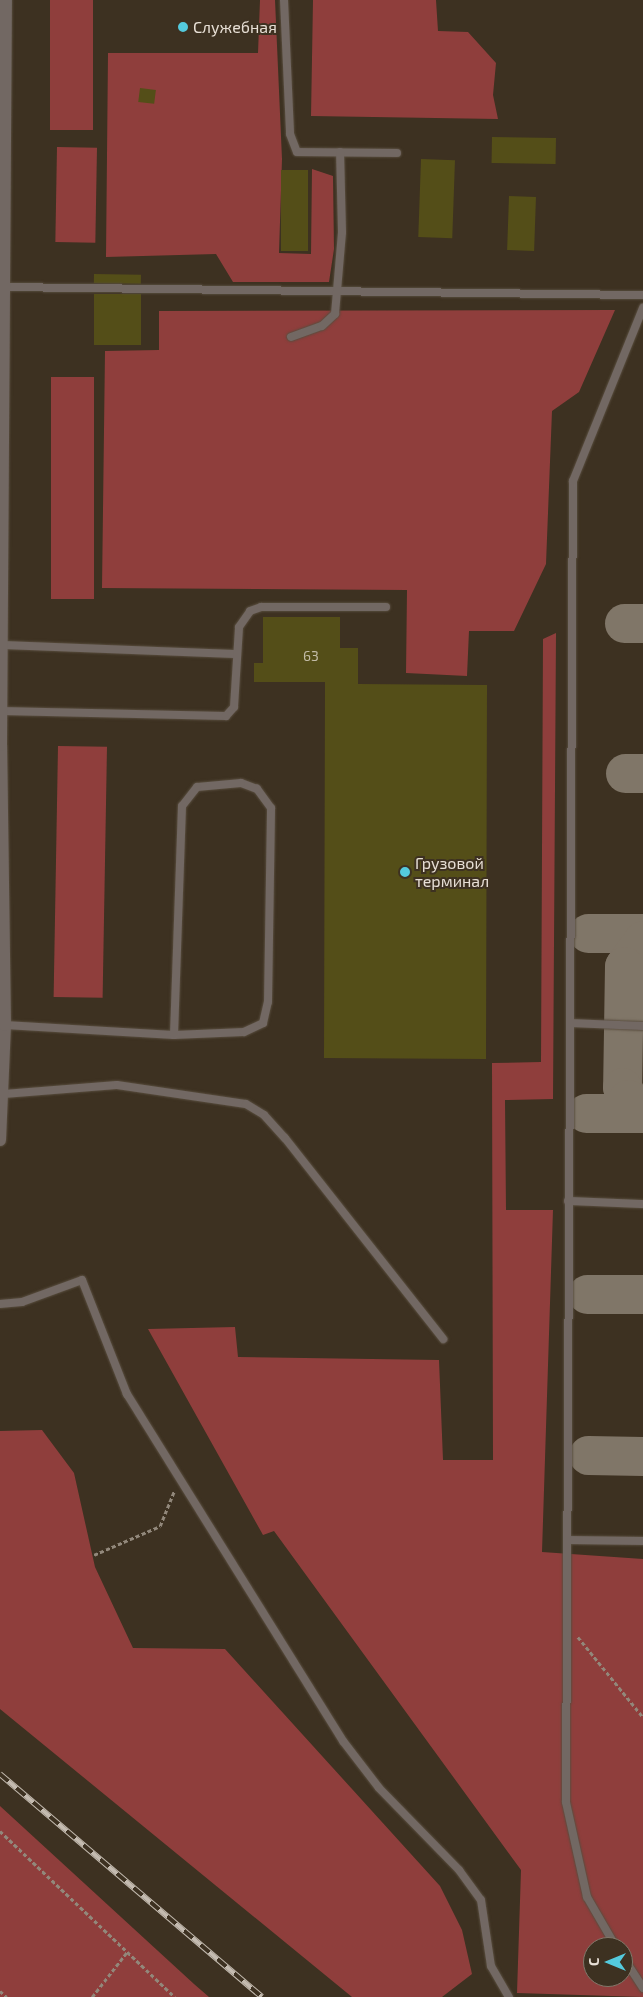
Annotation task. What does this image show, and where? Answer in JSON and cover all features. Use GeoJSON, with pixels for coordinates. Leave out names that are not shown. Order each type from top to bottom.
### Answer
{"type":"FeatureCollection","features":[{"type":"Feature","properties":{"kind":"street"},"geometry":{"type":"LineString","coordinates":[[0,1140],[4,1094],[0,745],[1,346],[6,0]]}},
{"type":"Feature","properties":{"kind":"lane"},"geometry":{"type":"LineString","coordinates":[[284,0],[290,134],[297,152],[397,153]]}},
{"type":"Feature","properties":{"kind":"lane"},"geometry":{"type":"LineString","coordinates":[[291,337],[322,326],[335,314],[335,294],[342,232],[340,152]]}},
{"type":"Feature","properties":{"kind":"lane"},"geometry":{"type":"LineString","coordinates":[[2,288],[335,294],[643,295]]}},
{"type":"Feature","properties":{"kind":"lane"},"geometry":{"type":"LineString","coordinates":[[610,1937],[587,1897],[566,1802],[570,1540],[568,1201],[573,480],[643,308]]}},
{"type":"Feature","properties":{"kind":"lane"},"geometry":{"type":"LineString","coordinates":[[1,711],[226,716],[234,707],[237,654],[243,618],[261,607],[386,607]]}},
{"type":"Feature","properties":{"kind":"lane"},"geometry":{"type":"LineString","coordinates":[[1,645],[237,654]]}},
{"type":"Feature","properties":{"kind":"lane"},"geometry":{"type":"LineString","coordinates":[[4,1025],[174,1035],[244,1032],[256,1029],[266,1014],[271,808],[258,789],[241,783],[197,787],[182,806],[174,1035]]}},
{"type":"Feature","properties":{"kind":"lane"},"geometry":{"type":"LineString","coordinates":[[570,1023],[643,1026]]}},
{"type":"Feature","properties":{"kind":"lane"},"geometry":{"type":"LineString","coordinates":[[4,1094],[117,1086],[246,1104],[264,1115],[285,1138],[443,1339]]}},
{"type":"Feature","properties":{"kind":"lane"},"geometry":{"type":"LineString","coordinates":[[568,1201],[643,1204]]}},
{"type":"Feature","properties":{"kind":"lane"},"geometry":{"type":"LineString","coordinates":[[0,1304],[22,1302],[82,1280],[127,1394],[177,1480],[343,1740],[379,1788],[481,1900],[491,1966],[509,1997]]}},
{"type":"Feature","properties":{"kind":"lane"},"geometry":{"type":"LineString","coordinates":[[570,1540],[643,1541]]}},
{"type":"Feature","properties":{"kind":"lane"},"geometry":{"type":"LineString","coordinates":[[633,1972],[643,1988]]}},
{"type":"Feature","properties":{"kind":"path"},"geometry":{"type":"LineString","coordinates":[[94,1555],[160,1526],[177,1480]]}},
{"type":"Feature","properties":{"kind":"path"},"geometry":{"type":"LineString","coordinates":[[568,1625],[643,1717]]}},
{"type":"Feature","properties":{"kind":"path"},"geometry":{"type":"LineString","coordinates":[[0,1831],[175,1997]]}},
{"type":"Feature","properties":{"kind":"path"},"geometry":{"type":"LineString","coordinates":[[92,1997],[127,1952]]}},
{"type":"Feature","properties":{"kind":"path"},"geometry":{"type":"LineString","coordinates":[[0,1991],[7,1997]]}},
{"type":"Feature","properties":{"kind":"shaded area"},"geometry":{"type":"Polygon","coordinates":[[[50,0],[93,0],[93,130],[50,130],[50,0]]]}},
{"type":"Feature","properties":{"kind":"shaded area"},"geometry":{"type":"Polygon","coordinates":[[[260,0],[275,0],[282,159],[279,253],[311,254],[312,169],[333,176],[334,249],[329,282],[233,282],[216,254],[106,257],[108,53],[258,53],[260,0]]]}},
{"type":"Feature","properties":{"kind":"shaded area"},"geometry":{"type":"Polygon","coordinates":[[[313,0],[436,0],[438,31],[468,32],[496,63],[493,95],[498,119],[311,116],[313,0]]]}},
{"type":"Feature","properties":{"kind":"shaded area"},"geometry":{"type":"Polygon","coordinates":[[[57,147],[97,148],[95,243],[55,242],[57,147]]]}},
{"type":"Feature","properties":{"kind":"shaded area"},"geometry":{"type":"Polygon","coordinates":[[[615,310],[579,392],[552,411],[546,564],[514,631],[469,631],[467,676],[406,673],[407,590],[102,588],[105,351],[159,350],[159,311],[615,310]]]}},
{"type":"Feature","properties":{"kind":"shaded area"},"geometry":{"type":"Polygon","coordinates":[[[51,377],[94,377],[94,599],[51,599],[51,377]]]}},
{"type":"Feature","properties":{"kind":"shaded area"},"geometry":{"type":"Polygon","coordinates":[[[556,633],[553,1099],[505,1100],[506,1210],[553,1210],[542,1552],[643,1559],[643,1997],[517,1993],[521,1870],[274,1531],[263,1535],[148,1329],[235,1327],[238,1357],[439,1360],[443,1460],[493,1460],[492,1063],[541,1062],[543,639],[556,633]]]}},
{"type":"Feature","properties":{"kind":"shaded area"},"geometry":{"type":"Polygon","coordinates":[[[58,746],[107,747],[103,998],[54,997],[58,746]]]}},
{"type":"Feature","properties":{"kind":"shaded area"},"geometry":{"type":"Polygon","coordinates":[[[42,1430],[74,1473],[95,1567],[133,1648],[225,1649],[440,1886],[462,1930],[472,1974],[442,1997],[352,1997],[0,1709],[0,1431],[42,1430]]]}},
{"type":"Feature","properties":{"kind":"shaded area"},"geometry":{"type":"Polygon","coordinates":[[[0,1806],[194,1984],[209,1997],[0,1997],[0,1806]]]}},
{"type":"Feature","properties":{"kind":"building"},"geometry":{"type":"Polygon","coordinates":[[[140,88],[156,90],[154,104],[138,102],[140,88]]]}},
{"type":"Feature","properties":{"kind":"building"},"geometry":{"type":"Polygon","coordinates":[[[492,137],[556,138],[556,164],[492,163],[492,137]]]}},
{"type":"Feature","properties":{"kind":"building"},"geometry":{"type":"Polygon","coordinates":[[[421,159],[455,160],[452,238],[418,237],[421,159]]]}},
{"type":"Feature","properties":{"kind":"building"},"geometry":{"type":"Polygon","coordinates":[[[281,170],[308,170],[308,251],[281,251],[281,170]]]}},
{"type":"Feature","properties":{"kind":"building"},"geometry":{"type":"Polygon","coordinates":[[[509,196],[536,197],[534,251],[507,250],[509,196]]]}},
{"type":"Feature","properties":{"kind":"building"},"geometry":{"type":"Polygon","coordinates":[[[94,274],[141,275],[141,284],[94,283],[94,274]]]}},
{"type":"Feature","properties":{"kind":"building"},"geometry":{"type":"Polygon","coordinates":[[[94,294],[141,294],[141,345],[94,345],[94,294]]]}},
{"type":"Feature","properties":{"kind":"building","name":"Грузовой терминал"},"geometry":{"type":"Polygon","coordinates":[[[263,617],[340,617],[340,648],[358,648],[358,684],[487,685],[486,1059],[324,1058],[325,682],[254,682],[254,663],[263,663],[263,617]]]}},
{"type":"Feature","properties":{"kind":"taxiway"},"geometry":{"type":"LineString","coordinates":[[624,623],[643,623]]}},
{"type":"Feature","properties":{"kind":"taxiway"},"geometry":{"type":"LineString","coordinates":[[625,773],[643,773]]}},
{"type":"Feature","properties":{"kind":"taxiway"},"geometry":{"type":"LineString","coordinates":[[588,933],[643,933]]}},
{"type":"Feature","properties":{"kind":"taxiway"},"geometry":{"type":"LineString","coordinates":[[643,940],[624,966],[622,1087],[628,1099],[643,1109]]}},
{"type":"Feature","properties":{"kind":"taxiway"},"geometry":{"type":"LineString","coordinates":[[586,1113],[643,1113]]}},
{"type":"Feature","properties":{"kind":"taxiway"},"geometry":{"type":"LineString","coordinates":[[587,1294],[643,1294]]}},
{"type":"Feature","properties":{"kind":"taxiway"},"geometry":{"type":"LineString","coordinates":[[588,1455],[643,1456]]}},
{"type":"Feature","properties":{"kind":"railway"},"geometry":{"type":"LineString","coordinates":[[0,1774],[262,1997]]}},
{"type":"Feature","properties":{"kind":"place","name":"Служебная"},"geometry":{"type":"Point","coordinates":[183,27]}},
{"type":"Feature","properties":{"kind":"place","name":"Грузовой терминал"},"geometry":{"type":"Point","coordinates":[405,872]}}]}
